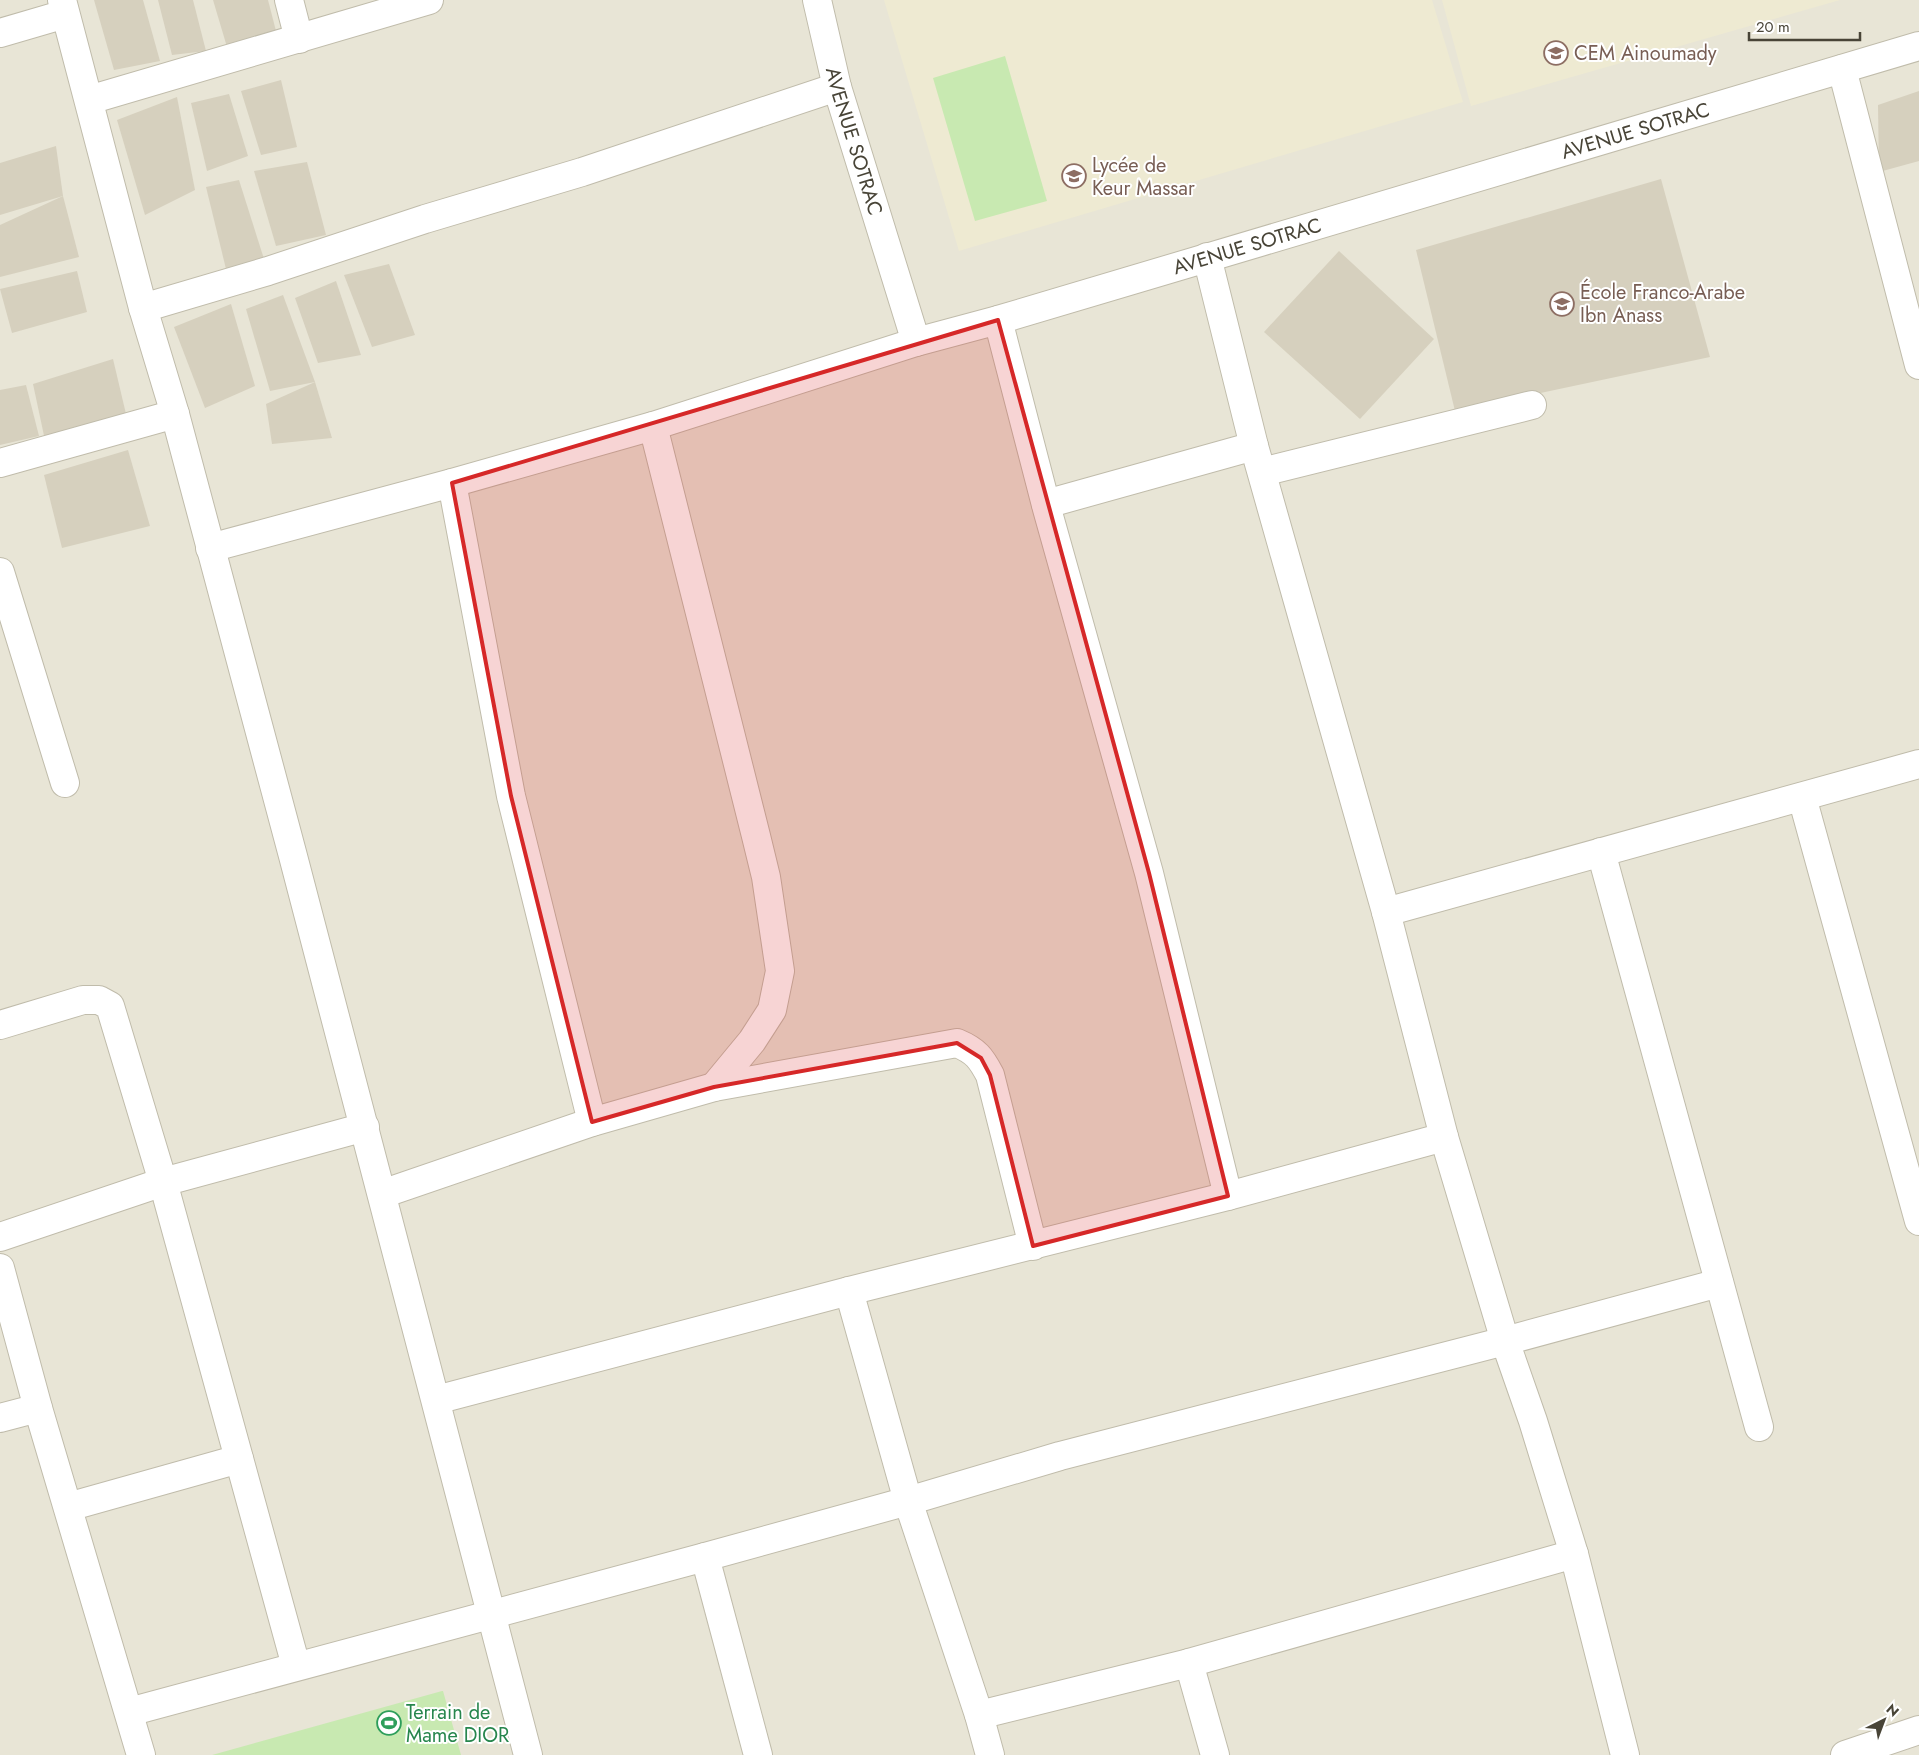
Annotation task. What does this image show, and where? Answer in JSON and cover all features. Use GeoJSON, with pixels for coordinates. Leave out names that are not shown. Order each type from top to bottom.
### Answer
{"type":"FeatureCollection","features":[{"type":"Feature","properties":{"kind":"street"},"geometry":{"type":"LineString","coordinates":[[289,0],[299,39]]}},
{"type":"Feature","properties":{"kind":"street"},"geometry":{"type":"LineString","coordinates":[[89,100],[429,0]]}},
{"type":"Feature","properties":{"kind":"street","name":"AVENUE SOTRAC"},"geometry":{"type":"LineString","coordinates":[[817,0],[837,87],[916,342],[998,320],[1919,46]]}},
{"type":"Feature","properties":{"kind":"street"},"geometry":{"type":"LineString","coordinates":[[0,33],[64,7],[143,308],[175,414],[365,1127],[528,1755]]}},
{"type":"Feature","properties":{"kind":"street"},"geometry":{"type":"LineString","coordinates":[[1842,69],[1919,365]]}},
{"type":"Feature","properties":{"kind":"street"},"geometry":{"type":"LineString","coordinates":[[143,308],[268,271],[425,219],[582,172],[837,87]]}},
{"type":"Feature","properties":{"kind":"street"},"geometry":{"type":"LineString","coordinates":[[1207,257],[1254,446],[1386,912],[1444,1137],[1506,1341],[1574,1554],[1625,1755]]}},
{"type":"Feature","properties":{"kind":"street"},"geometry":{"type":"LineString","coordinates":[[998,320],[1046,504],[1149,873],[1228,1196]]}},
{"type":"Feature","properties":{"kind":"street"},"geometry":{"type":"LineString","coordinates":[[210,548],[452,483],[653,426],[916,342]]}},
{"type":"Feature","properties":{"kind":"street"},"geometry":{"type":"LineString","coordinates":[[1262,472],[1532,406]]}},
{"type":"Feature","properties":{"kind":"street"},"geometry":{"type":"LineString","coordinates":[[0,463],[175,414]]}},
{"type":"Feature","properties":{"kind":"street"},"geometry":{"type":"LineString","coordinates":[[653,426],[766,877],[780,971],[772,1010],[752,1041],[714,1087]]}},
{"type":"Feature","properties":{"kind":"street"},"geometry":{"type":"LineString","coordinates":[[1046,504],[1254,446]]}},
{"type":"Feature","properties":{"kind":"street"},"geometry":{"type":"LineString","coordinates":[[452,483],[512,796],[592,1122]]}},
{"type":"Feature","properties":{"kind":"street"},"geometry":{"type":"LineString","coordinates":[[0,572],[65,783]]}},
{"type":"Feature","properties":{"kind":"street"},"geometry":{"type":"LineString","coordinates":[[1386,912],[1919,764]]}},
{"type":"Feature","properties":{"kind":"street"},"geometry":{"type":"LineString","coordinates":[[1802,797],[1919,1221]]}},
{"type":"Feature","properties":{"kind":"street"},"geometry":{"type":"LineString","coordinates":[[1601,852],[1759,1427]]}},
{"type":"Feature","properties":{"kind":"street"},"geometry":{"type":"LineString","coordinates":[[0,1025],[83,1000],[99,1000],[110,1006],[163,1182],[296,1666]]}},
{"type":"Feature","properties":{"kind":"street"},"geometry":{"type":"LineString","coordinates":[[382,1194],[592,1122],[714,1087],[957,1043],[970,1048],[981,1058],[990,1076],[1033,1246]]}},
{"type":"Feature","properties":{"kind":"street"},"geometry":{"type":"LineString","coordinates":[[0,1237],[163,1182],[365,1127]]}},
{"type":"Feature","properties":{"kind":"street"},"geometry":{"type":"LineString","coordinates":[[436,1400],[849,1292],[1228,1196],[1444,1137]]}},
{"type":"Feature","properties":{"kind":"street"},"geometry":{"type":"LineString","coordinates":[[0,1268],[38,1408],[141,1755]]}},
{"type":"Feature","properties":{"kind":"street"},"geometry":{"type":"LineString","coordinates":[[129,1712],[705,1557],[908,1501],[1060,1456],[1720,1284]]}},
{"type":"Feature","properties":{"kind":"street"},"geometry":{"type":"LineString","coordinates":[[849,1292],[908,1501],[979,1715],[990,1755]]}},
{"type":"Feature","properties":{"kind":"street"},"geometry":{"type":"LineString","coordinates":[[0,1418],[38,1408]]}},
{"type":"Feature","properties":{"kind":"street"},"geometry":{"type":"LineString","coordinates":[[68,1507],[239,1459]]}},
{"type":"Feature","properties":{"kind":"street"},"geometry":{"type":"LineString","coordinates":[[979,1715],[1190,1662],[1574,1554]]}},
{"type":"Feature","properties":{"kind":"street"},"geometry":{"type":"LineString","coordinates":[[705,1557],[758,1755]]}},
{"type":"Feature","properties":{"kind":"street"},"geometry":{"type":"LineString","coordinates":[[1190,1662],[1214,1755]]}},
{"type":"Feature","properties":{"kind":"street"},"geometry":{"type":"LineString","coordinates":[[1845,1755],[1919,1730]]}},
{"type":"Feature","properties":{"kind":"highlighted area"},"geometry":{"type":"Polygon","coordinates":[[[998,320],[1149,873],[1228,1196],[1033,1246],[990,1075],[981,1058],[957,1043],[714,1087],[592,1122],[511,796],[452,483],[998,320]]]}},
{"type":"Feature","properties":{"kind":"shaded area"},"geometry":{"type":"Polygon","coordinates":[[[0,0],[1919,0],[1919,1755],[0,1755],[0,0]]]}},
{"type":"Feature","properties":{"kind":"shaded area","name":"Lycée de Keur Massar"},"geometry":{"type":"Polygon","coordinates":[[[884,0],[1432,0],[1463,102],[959,251],[884,0]]]}},
{"type":"Feature","properties":{"kind":"shaded area","name":"CEM Ainoumady"},"geometry":{"type":"Polygon","coordinates":[[[1442,0],[1840,0],[1471,106],[1442,0]]]}},
{"type":"Feature","properties":{"kind":"green space"},"geometry":{"type":"Polygon","coordinates":[[[1005,56],[1047,201],[975,221],[933,78],[1005,56]]]}},
{"type":"Feature","properties":{"kind":"green space","name":"Terrain de Mame DIOR"},"geometry":{"type":"Polygon","coordinates":[[[442,1691],[461,1755],[212,1755],[442,1691]]]}},
{"type":"Feature","properties":{"kind":"building"},"geometry":{"type":"Polygon","coordinates":[[[94,0],[143,0],[160,61],[114,70],[94,0]]]}},
{"type":"Feature","properties":{"kind":"building"},"geometry":{"type":"Polygon","coordinates":[[[158,0],[193,0],[206,51],[172,55],[158,0]]]}},
{"type":"Feature","properties":{"kind":"building"},"geometry":{"type":"Polygon","coordinates":[[[213,0],[268,0],[276,31],[227,47],[213,0]]]}},
{"type":"Feature","properties":{"kind":"building"},"geometry":{"type":"Polygon","coordinates":[[[281,80],[297,147],[261,155],[241,91],[281,80]]]}},
{"type":"Feature","properties":{"kind":"building"},"geometry":{"type":"Polygon","coordinates":[[[1919,91],[1919,161],[1879,172],[1878,105],[1919,91]]]}},
{"type":"Feature","properties":{"kind":"building"},"geometry":{"type":"Polygon","coordinates":[[[229,94],[248,156],[207,171],[191,103],[229,94]]]}},
{"type":"Feature","properties":{"kind":"building"},"geometry":{"type":"Polygon","coordinates":[[[177,97],[195,190],[145,215],[117,120],[177,97]]]}},
{"type":"Feature","properties":{"kind":"building"},"geometry":{"type":"Polygon","coordinates":[[[56,146],[63,196],[0,215],[0,163],[56,146]]]}},
{"type":"Feature","properties":{"kind":"building"},"geometry":{"type":"Polygon","coordinates":[[[307,162],[326,235],[276,246],[254,171],[307,162]]]}},
{"type":"Feature","properties":{"kind":"building","name":"École Franco-Arabe Ibn Anass"},"geometry":{"type":"Polygon","coordinates":[[[1661,179],[1710,357],[1455,411],[1416,250],[1661,179]]]}},
{"type":"Feature","properties":{"kind":"building"},"geometry":{"type":"Polygon","coordinates":[[[239,180],[264,259],[226,269],[206,187],[239,180]]]}},
{"type":"Feature","properties":{"kind":"building"},"geometry":{"type":"Polygon","coordinates":[[[63,196],[79,257],[0,277],[0,225],[63,196]]]}},
{"type":"Feature","properties":{"kind":"building"},"geometry":{"type":"Polygon","coordinates":[[[1339,251],[1434,339],[1360,419],[1264,332],[1339,251]]]}},
{"type":"Feature","properties":{"kind":"building"},"geometry":{"type":"Polygon","coordinates":[[[389,264],[415,335],[372,347],[344,275],[389,264]]]}},
{"type":"Feature","properties":{"kind":"building"},"geometry":{"type":"Polygon","coordinates":[[[77,271],[87,312],[12,333],[0,289],[77,271]]]}},
{"type":"Feature","properties":{"kind":"building"},"geometry":{"type":"Polygon","coordinates":[[[336,281],[361,355],[318,363],[295,298],[336,281]]]}},
{"type":"Feature","properties":{"kind":"building"},"geometry":{"type":"Polygon","coordinates":[[[283,295],[315,382],[270,391],[246,309],[283,295]]]}},
{"type":"Feature","properties":{"kind":"building"},"geometry":{"type":"Polygon","coordinates":[[[231,304],[255,386],[205,408],[174,327],[231,304]]]}},
{"type":"Feature","properties":{"kind":"building"},"geometry":{"type":"Polygon","coordinates":[[[113,359],[126,414],[46,445],[33,384],[113,359]]]}},
{"type":"Feature","properties":{"kind":"building"},"geometry":{"type":"Polygon","coordinates":[[[315,382],[332,438],[272,444],[266,404],[315,382]]]}},
{"type":"Feature","properties":{"kind":"building"},"geometry":{"type":"Polygon","coordinates":[[[26,385],[39,436],[0,445],[0,390],[26,385]]]}},
{"type":"Feature","properties":{"kind":"building"},"geometry":{"type":"Polygon","coordinates":[[[128,450],[150,526],[62,548],[44,475],[128,450]]]}},
{"type":"Feature","properties":{"kind":"place","name":"CEM Ainoumady"},"geometry":{"type":"Point","coordinates":[1556,53]}},
{"type":"Feature","properties":{"kind":"place","name":"Lycée de Keur Massar"},"geometry":{"type":"Point","coordinates":[1074,176]}},
{"type":"Feature","properties":{"kind":"place","name":"École Franco-Arabe Ibn Anass"},"geometry":{"type":"Point","coordinates":[1562,304]}},
{"type":"Feature","properties":{"kind":"place","name":"Terrain de Mame DIOR"},"geometry":{"type":"Point","coordinates":[389,1723]}}]}
